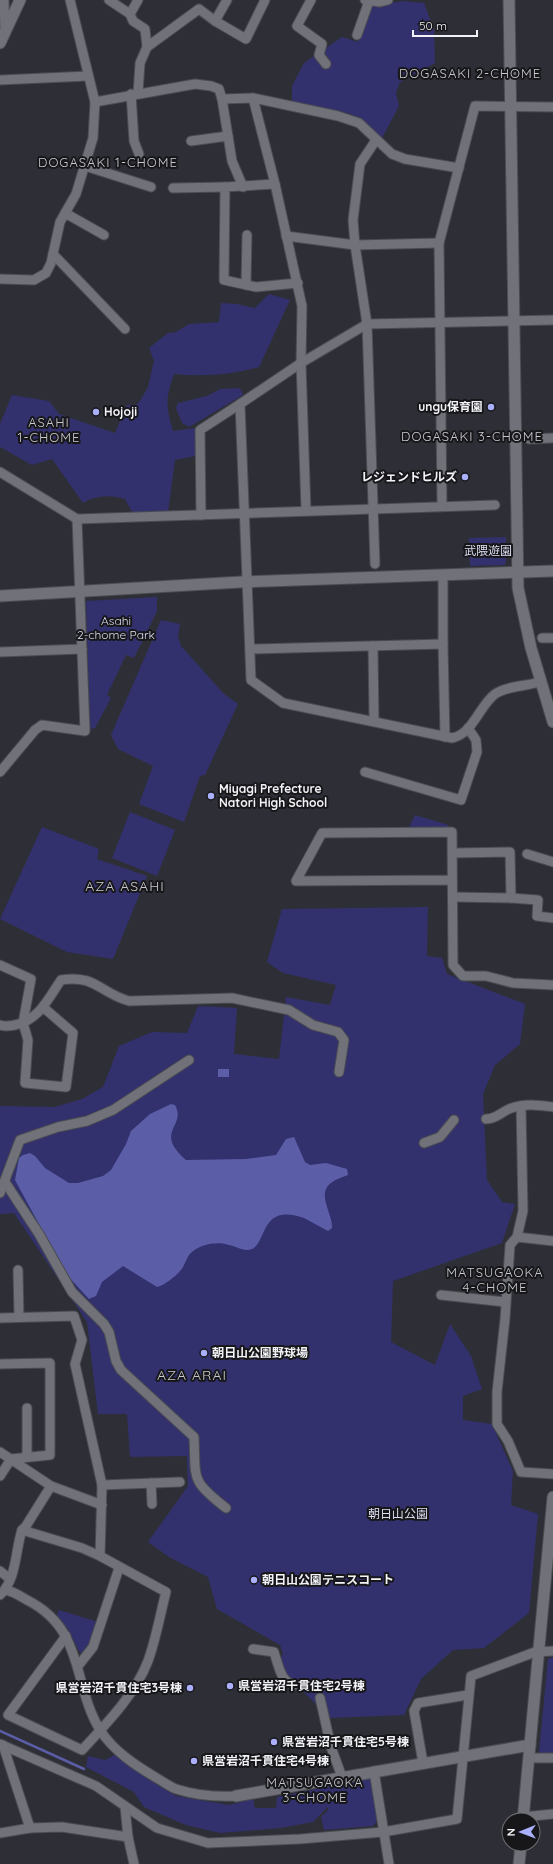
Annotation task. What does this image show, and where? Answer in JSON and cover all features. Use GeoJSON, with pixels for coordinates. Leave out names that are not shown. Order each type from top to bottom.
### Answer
{"type":"FeatureCollection","features":[{"type":"Feature","properties":{"kind":"street"},"geometry":{"type":"LineString","coordinates":[[2,38],[4,0]]}},
{"type":"Feature","properties":{"kind":"street"},"geometry":{"type":"LineString","coordinates":[[2,38],[20,0]]}},
{"type":"Feature","properties":{"kind":"street"},"geometry":{"type":"LineString","coordinates":[[0,279],[34,280],[46,273],[53,254],[60,222],[76,194],[93,138],[95,102],[70,0]]}},
{"type":"Feature","properties":{"kind":"street"},"geometry":{"type":"LineString","coordinates":[[109,0],[130,14],[133,21],[145,29],[147,47],[140,63],[135,94],[134,141],[138,154]]}},
{"type":"Feature","properties":{"kind":"street"},"geometry":{"type":"LineString","coordinates":[[130,14],[138,0]]}},
{"type":"Feature","properties":{"kind":"street"},"geometry":{"type":"LineString","coordinates":[[216,21],[227,0]]}},
{"type":"Feature","properties":{"kind":"street"},"geometry":{"type":"LineString","coordinates":[[147,47],[200,9],[216,21],[246,39],[265,0]]}},
{"type":"Feature","properties":{"kind":"street"},"geometry":{"type":"LineString","coordinates":[[311,0],[297,26],[322,44],[319,55],[326,64]]}},
{"type":"Feature","properties":{"kind":"street"},"geometry":{"type":"LineString","coordinates":[[358,35],[367,1],[380,2],[388,0]]}},
{"type":"Feature","properties":{"kind":"street"},"geometry":{"type":"LineString","coordinates":[[509,0],[518,572],[521,606],[540,682],[553,722]]}},
{"type":"Feature","properties":{"kind":"street"},"geometry":{"type":"LineString","coordinates":[[0,80],[88,76]]}},
{"type":"Feature","properties":{"kind":"street"},"geometry":{"type":"LineString","coordinates":[[95,102],[195,84],[211,86],[219,89],[232,161],[242,187]]}},
{"type":"Feature","properties":{"kind":"street"},"geometry":{"type":"LineString","coordinates":[[222,99],[253,98],[360,123],[392,154],[405,159],[459,168]]}},
{"type":"Feature","properties":{"kind":"street"},"geometry":{"type":"LineString","coordinates":[[253,98],[275,184],[302,306],[301,363],[306,510]]}},
{"type":"Feature","properties":{"kind":"street"},"geometry":{"type":"LineString","coordinates":[[442,506],[439,244],[475,106],[553,107]]}},
{"type":"Feature","properties":{"kind":"street"},"geometry":{"type":"LineString","coordinates":[[191,141],[228,136]]}},
{"type":"Feature","properties":{"kind":"street"},"geometry":{"type":"LineString","coordinates":[[375,564],[367,324],[355,245],[353,220],[360,164],[376,140]]}},
{"type":"Feature","properties":{"kind":"street"},"geometry":{"type":"LineString","coordinates":[[85,166],[151,187]]}},
{"type":"Feature","properties":{"kind":"street"},"geometry":{"type":"LineString","coordinates":[[173,188],[242,187],[275,184]]}},
{"type":"Feature","properties":{"kind":"street"},"geometry":{"type":"LineString","coordinates":[[225,187],[224,280],[256,287],[298,283]]}},
{"type":"Feature","properties":{"kind":"street"},"geometry":{"type":"LineString","coordinates":[[65,213],[104,235]]}},
{"type":"Feature","properties":{"kind":"street"},"geometry":{"type":"LineString","coordinates":[[246,285],[247,235]]}},
{"type":"Feature","properties":{"kind":"street"},"geometry":{"type":"LineString","coordinates":[[286,236],[355,245],[439,244]]}},
{"type":"Feature","properties":{"kind":"street"},"geometry":{"type":"LineString","coordinates":[[53,254],[125,329]]}},
{"type":"Feature","properties":{"kind":"street"},"geometry":{"type":"LineString","coordinates":[[201,515],[200,430],[301,363],[367,324],[553,320]]}},
{"type":"Feature","properties":{"kind":"street"},"geometry":{"type":"LineString","coordinates":[[240,404],[251,680],[283,703],[452,738],[458,737],[468,728],[495,694],[540,682]]}},
{"type":"Feature","properties":{"kind":"street"},"geometry":{"type":"LineString","coordinates":[[529,439],[553,438]]}},
{"type":"Feature","properties":{"kind":"street"},"geometry":{"type":"LineString","coordinates":[[0,472],[78,519],[306,510],[495,505]]}},
{"type":"Feature","properties":{"kind":"street"},"geometry":{"type":"LineString","coordinates":[[0,772],[35,730],[42,725],[85,731],[78,519]]}},
{"type":"Feature","properties":{"kind":"street"},"geometry":{"type":"LineString","coordinates":[[0,596],[81,593],[248,582],[553,571]]}},
{"type":"Feature","properties":{"kind":"street"},"geometry":{"type":"LineString","coordinates":[[443,575],[445,737]]}},
{"type":"Feature","properties":{"kind":"street"},"geometry":{"type":"LineString","coordinates":[[542,638],[553,638]]}},
{"type":"Feature","properties":{"kind":"street"},"geometry":{"type":"LineString","coordinates":[[250,649],[444,644]]}},
{"type":"Feature","properties":{"kind":"street"},"geometry":{"type":"LineString","coordinates":[[373,646],[374,721]]}},
{"type":"Feature","properties":{"kind":"street"},"geometry":{"type":"LineString","coordinates":[[0,652],[82,649]]}},
{"type":"Feature","properties":{"kind":"street"},"geometry":{"type":"LineString","coordinates":[[365,772],[461,800],[477,752],[476,740],[468,728]]}},
{"type":"Feature","properties":{"kind":"street"},"geometry":{"type":"LineString","coordinates":[[452,880],[296,881],[322,833],[452,832],[453,965],[462,976],[486,976],[513,983],[553,985]]}},
{"type":"Feature","properties":{"kind":"street"},"geometry":{"type":"LineString","coordinates":[[453,853],[510,852],[511,898]]}},
{"type":"Feature","properties":{"kind":"street"},"geometry":{"type":"LineString","coordinates":[[527,854],[553,862]]}},
{"type":"Feature","properties":{"kind":"street"},"geometry":{"type":"LineString","coordinates":[[453,897],[538,900],[536,916],[553,918]]}},
{"type":"Feature","properties":{"kind":"street"},"geometry":{"type":"LineString","coordinates":[[0,965],[31,979],[23,1023],[28,1040],[25,1083],[66,1086],[73,1034],[44,1008]]}},
{"type":"Feature","properties":{"kind":"street"},"geometry":{"type":"LineString","coordinates":[[0,1025],[8,1026],[23,1023],[44,1008],[61,980],[73,978],[92,981],[117,997],[129,1000],[216,997],[232,998],[289,1010],[313,1025],[338,1032],[344,1040],[339,1072]]}},
{"type":"Feature","properties":{"kind":"street"},"geometry":{"type":"LineString","coordinates":[[0,1193],[20,1140],[58,1127],[87,1122],[114,1110],[189,1060]]}},
{"type":"Feature","properties":{"kind":"street"},"geometry":{"type":"LineString","coordinates":[[486,1119],[493,1119],[509,1109],[521,1106],[553,1107]]}},
{"type":"Feature","properties":{"kind":"street"},"geometry":{"type":"LineString","coordinates":[[521,1106],[524,1211],[517,1238],[510,1245],[497,1392],[497,1424],[508,1441],[521,1472],[553,1474]]}},
{"type":"Feature","properties":{"kind":"street"},"geometry":{"type":"LineString","coordinates":[[424,1143],[440,1137],[454,1120]]}},
{"type":"Feature","properties":{"kind":"street"},"geometry":{"type":"LineString","coordinates":[[5,1182],[39,1234],[72,1292],[104,1324],[109,1332],[116,1361],[121,1370],[194,1437],[194,1469],[198,1484],[226,1508]]}},
{"type":"Feature","properties":{"kind":"street"},"geometry":{"type":"LineString","coordinates":[[517,1238],[553,1241]]}},
{"type":"Feature","properties":{"kind":"street"},"geometry":{"type":"LineString","coordinates":[[18,1270],[19,1317]]}},
{"type":"Feature","properties":{"kind":"street"},"geometry":{"type":"LineString","coordinates":[[441,1295],[506,1302]]}},
{"type":"Feature","properties":{"kind":"street"},"geometry":{"type":"LineString","coordinates":[[0,1318],[74,1316],[82,1340],[75,1364],[102,1486],[100,1556]]}},
{"type":"Feature","properties":{"kind":"street"},"geometry":{"type":"LineString","coordinates":[[0,1364],[50,1363],[50,1455],[27,1456],[11,1459],[0,1476]]}},
{"type":"Feature","properties":{"kind":"street"},"geometry":{"type":"LineString","coordinates":[[27,1408],[27,1456]]}},
{"type":"Feature","properties":{"kind":"street"},"geometry":{"type":"LineString","coordinates":[[0,1452],[52,1486],[102,1505]]}},
{"type":"Feature","properties":{"kind":"street"},"geometry":{"type":"LineString","coordinates":[[102,1486],[180,1482]]}},
{"type":"Feature","properties":{"kind":"street"},"geometry":{"type":"LineString","coordinates":[[151,1483],[152,1504]]}},
{"type":"Feature","properties":{"kind":"street"},"geometry":{"type":"LineString","coordinates":[[3,1592],[10,1579],[22,1530],[52,1486]]}},
{"type":"Feature","properties":{"kind":"street"},"geometry":{"type":"LineString","coordinates":[[524,1812],[553,1497]]}},
{"type":"Feature","properties":{"kind":"street"},"geometry":{"type":"LineString","coordinates":[[22,1530],[82,1548],[100,1556],[119,1568],[166,1592],[148,1661],[136,1686],[101,1730],[82,1750],[8,1715],[66,1636]]}},
{"type":"Feature","properties":{"kind":"street"},"geometry":{"type":"LineString","coordinates":[[78,1666],[93,1647],[119,1568]]}},
{"type":"Feature","properties":{"kind":"street"},"geometry":{"type":"LineString","coordinates":[[0,1571],[10,1579]]}},
{"type":"Feature","properties":{"kind":"street"},"geometry":{"type":"LineString","coordinates":[[3,1592],[10,1590],[36,1604],[47,1613],[66,1636],[78,1666],[84,1694],[101,1730],[132,1763],[175,1789],[220,1797],[236,1796],[530,1745]]}},
{"type":"Feature","properties":{"kind":"street"},"geometry":{"type":"LineString","coordinates":[[253,1650],[274,1652],[282,1679],[292,1686],[318,1687]]}},
{"type":"Feature","properties":{"kind":"street"},"geometry":{"type":"LineString","coordinates":[[1,1744],[96,1786],[157,1828],[208,1843],[300,1840],[383,1832],[457,1819],[464,1756],[468,1694],[471,1676],[538,1651],[553,1651]]}},
{"type":"Feature","properties":{"kind":"street"},"geometry":{"type":"LineString","coordinates":[[422,1763],[414,1711],[418,1703],[468,1694]]}},
{"type":"Feature","properties":{"kind":"street"},"geometry":{"type":"LineString","coordinates":[[320,1698],[331,1747],[342,1777]]}},
{"type":"Feature","properties":{"kind":"street"},"geometry":{"type":"LineString","coordinates":[[1,1744],[30,1828]]}},
{"type":"Feature","properties":{"kind":"street"},"geometry":{"type":"LineString","coordinates":[[529,1758],[553,1758]]}},
{"type":"Feature","properties":{"kind":"street"},"geometry":{"type":"LineString","coordinates":[[374,1771],[389,1864]]}},
{"type":"Feature","properties":{"kind":"street"},"geometry":{"type":"LineString","coordinates":[[125,1807],[128,1837],[134,1864]]}},
{"type":"Feature","properties":{"kind":"street"},"geometry":{"type":"LineString","coordinates":[[541,1816],[553,1814]]}},
{"type":"Feature","properties":{"kind":"street"},"geometry":{"type":"LineString","coordinates":[[0,1833],[30,1828],[62,1827],[128,1837]]}},
{"type":"Feature","properties":{"kind":"street"},"geometry":{"type":"LineString","coordinates":[[519,1864],[520,1852]]}},
{"type":"Feature","properties":{"kind":"green space"},"geometry":{"type":"Polygon","coordinates":[[[404,1],[424,3],[434,30],[435,63],[400,82],[396,93],[399,106],[381,140],[349,113],[306,107],[292,103],[292,86],[304,63],[342,37],[358,42],[371,6],[404,1]]]}},
{"type":"Feature","properties":{"kind":"green space"},"geometry":{"type":"Polygon","coordinates":[[[269,294],[290,300],[259,367],[217,375],[174,374],[168,396],[168,409],[173,431],[195,428],[195,456],[175,460],[168,512],[132,512],[125,499],[114,497],[98,497],[83,503],[52,459],[32,465],[0,447],[0,424],[12,395],[49,401],[59,414],[115,433],[127,405],[136,405],[148,387],[154,361],[149,348],[168,333],[176,332],[189,324],[219,322],[221,303],[237,304],[255,308],[269,294]]]}},
{"type":"Feature","properties":{"kind":"green space"},"geometry":{"type":"Polygon","coordinates":[[[240,388],[243,395],[189,427],[182,423],[176,408],[178,403],[207,396],[220,389],[240,388]]]}},
{"type":"Feature","properties":{"kind":"green space","name":"武隈遊園"},"geometry":{"type":"Polygon","coordinates":[[[506,537],[505,565],[470,566],[469,538],[506,537]]]}},
{"type":"Feature","properties":{"kind":"green space","name":"Asahi 2-chome Park"},"geometry":{"type":"Polygon","coordinates":[[[157,597],[157,611],[134,658],[126,655],[107,695],[111,698],[95,728],[90,729],[86,601],[157,597]]]}},
{"type":"Feature","properties":{"kind":"green space"},"geometry":{"type":"Polygon","coordinates":[[[161,620],[180,624],[178,637],[181,646],[224,694],[238,704],[205,775],[200,776],[184,822],[139,804],[153,766],[118,749],[111,735],[161,620]]]}},
{"type":"Feature","properties":{"kind":"green space"},"geometry":{"type":"Polygon","coordinates":[[[130,812],[175,830],[157,876],[112,858],[130,812]]]}},
{"type":"Feature","properties":{"kind":"green space"},"geometry":{"type":"Polygon","coordinates":[[[415,815],[448,825],[448,829],[409,827],[415,815]]]}},
{"type":"Feature","properties":{"kind":"green space"},"geometry":{"type":"Polygon","coordinates":[[[42,827],[99,849],[97,859],[147,876],[113,959],[67,952],[0,919],[42,827]]]}},
{"type":"Feature","properties":{"kind":"green space","name":"朝日山公園"},"geometry":{"type":"Polygon","coordinates":[[[428,907],[427,956],[442,958],[447,974],[525,1004],[520,1044],[495,1065],[483,1094],[487,1180],[502,1202],[515,1204],[502,1243],[393,1281],[391,1342],[435,1365],[450,1324],[471,1356],[482,1389],[463,1396],[463,1420],[492,1424],[513,1471],[511,1505],[538,1514],[529,1613],[484,1648],[453,1650],[421,1679],[404,1715],[330,1718],[276,1665],[283,1654],[280,1645],[217,1609],[208,1577],[169,1557],[148,1542],[188,1486],[187,1456],[130,1457],[127,1414],[98,1414],[87,1322],[14,1213],[0,1214],[0,1106],[55,1107],[82,1099],[103,1087],[119,1046],[152,1032],[187,1033],[198,1006],[237,1008],[234,1054],[279,1059],[286,997],[330,1005],[336,985],[283,973],[267,962],[282,909],[428,907]]]}},
{"type":"Feature","properties":{"kind":"green space"},"geometry":{"type":"Polygon","coordinates":[[[59,1610],[98,1622],[92,1641],[86,1652],[80,1653],[68,1629],[57,1615],[59,1610]]]}},
{"type":"Feature","properties":{"kind":"green space"},"geometry":{"type":"Polygon","coordinates":[[[553,1657],[553,1754],[543,1755],[539,1752],[548,1659],[553,1657]]]}},
{"type":"Feature","properties":{"kind":"green space"},"geometry":{"type":"Polygon","coordinates":[[[115,1755],[148,1779],[176,1796],[229,1805],[253,1799],[255,1808],[276,1808],[277,1797],[327,1787],[328,1784],[360,1777],[370,1779],[379,1819],[373,1826],[324,1830],[321,1817],[328,1810],[328,1807],[313,1822],[280,1828],[220,1833],[186,1825],[144,1807],[134,1792],[86,1767],[88,1756],[105,1760],[115,1755]]]}},
{"type":"Feature","properties":{"kind":"shaded area"},"geometry":{"type":"Polygon","coordinates":[[[218,1069],[229,1069],[229,1077],[218,1077],[218,1069]]]}},
{"type":"Feature","properties":{"kind":"shaded area"},"geometry":{"type":"Polygon","coordinates":[[[171,1104],[175,1105],[178,1112],[171,1136],[172,1142],[186,1160],[246,1159],[276,1155],[286,1139],[294,1137],[305,1162],[310,1165],[326,1163],[347,1169],[348,1175],[331,1183],[325,1193],[332,1228],[328,1231],[304,1218],[289,1214],[278,1216],[271,1221],[254,1248],[245,1250],[220,1243],[200,1247],[190,1254],[181,1270],[175,1276],[157,1287],[123,1266],[102,1282],[96,1296],[89,1299],[66,1274],[15,1180],[19,1158],[30,1153],[35,1156],[45,1168],[69,1183],[78,1183],[103,1176],[111,1170],[126,1144],[131,1131],[150,1114],[171,1104]]]}},
{"type":"Feature","properties":{"kind":"waterway"},"geometry":{"type":"LineString","coordinates":[[0,1731],[84,1769]]}},
{"type":"Feature","properties":{"kind":"place","name":"ungu保育園"},"geometry":{"type":"Point","coordinates":[491,407]}},
{"type":"Feature","properties":{"kind":"place","name":"Hojoji"},"geometry":{"type":"Point","coordinates":[96,412]}},
{"type":"Feature","properties":{"kind":"place","name":"レジェンドヒルズ"},"geometry":{"type":"Point","coordinates":[465,477]}},
{"type":"Feature","properties":{"kind":"place","name":"Miyagi Prefecture Natori High School"},"geometry":{"type":"Point","coordinates":[211,796]}},
{"type":"Feature","properties":{"kind":"place","name":"朝日山公園野球場"},"geometry":{"type":"Point","coordinates":[204,1353]}},
{"type":"Feature","properties":{"kind":"place","name":"朝日山公園テニスコート"},"geometry":{"type":"Point","coordinates":[254,1580]}},
{"type":"Feature","properties":{"kind":"place","name":"県営岩沼千貫住宅2号棟"},"geometry":{"type":"Point","coordinates":[230,1686]}},
{"type":"Feature","properties":{"kind":"place","name":"県営岩沼千貫住宅3号棟"},"geometry":{"type":"Point","coordinates":[190,1688]}},
{"type":"Feature","properties":{"kind":"place","name":"県営岩沼千貫住宅5号棟"},"geometry":{"type":"Point","coordinates":[274,1742]}},
{"type":"Feature","properties":{"kind":"place","name":"県営岩沼千貫住宅4号棟"},"geometry":{"type":"Point","coordinates":[194,1761]}},
{"type":"Feature","properties":{"kind":"district","name":"DOGASAKI 2-CHOME"},"geometry":{"type":"Point","coordinates":[470,73]}},
{"type":"Feature","properties":{"kind":"district","name":"DOGASAKI 1-CHOME"},"geometry":{"type":"Point","coordinates":[108,162]}},
{"type":"Feature","properties":{"kind":"district","name":"ASAHI 1-CHOME"},"geometry":{"type":"Point","coordinates":[49,430]}},
{"type":"Feature","properties":{"kind":"district","name":"DOGASAKI 3-CHOME"},"geometry":{"type":"Point","coordinates":[472,436]}},
{"type":"Feature","properties":{"kind":"district","name":"AZA ASAHI"},"geometry":{"type":"Point","coordinates":[125,886]}},
{"type":"Feature","properties":{"kind":"district","name":"MATSUGAOKA 4-CHOME"},"geometry":{"type":"Point","coordinates":[495,1280]}},
{"type":"Feature","properties":{"kind":"district","name":"AZA ARAI"},"geometry":{"type":"Point","coordinates":[192,1375]}},
{"type":"Feature","properties":{"kind":"district","name":"MATSUGAOKA 3-CHOME"},"geometry":{"type":"Point","coordinates":[315,1790]}}]}
